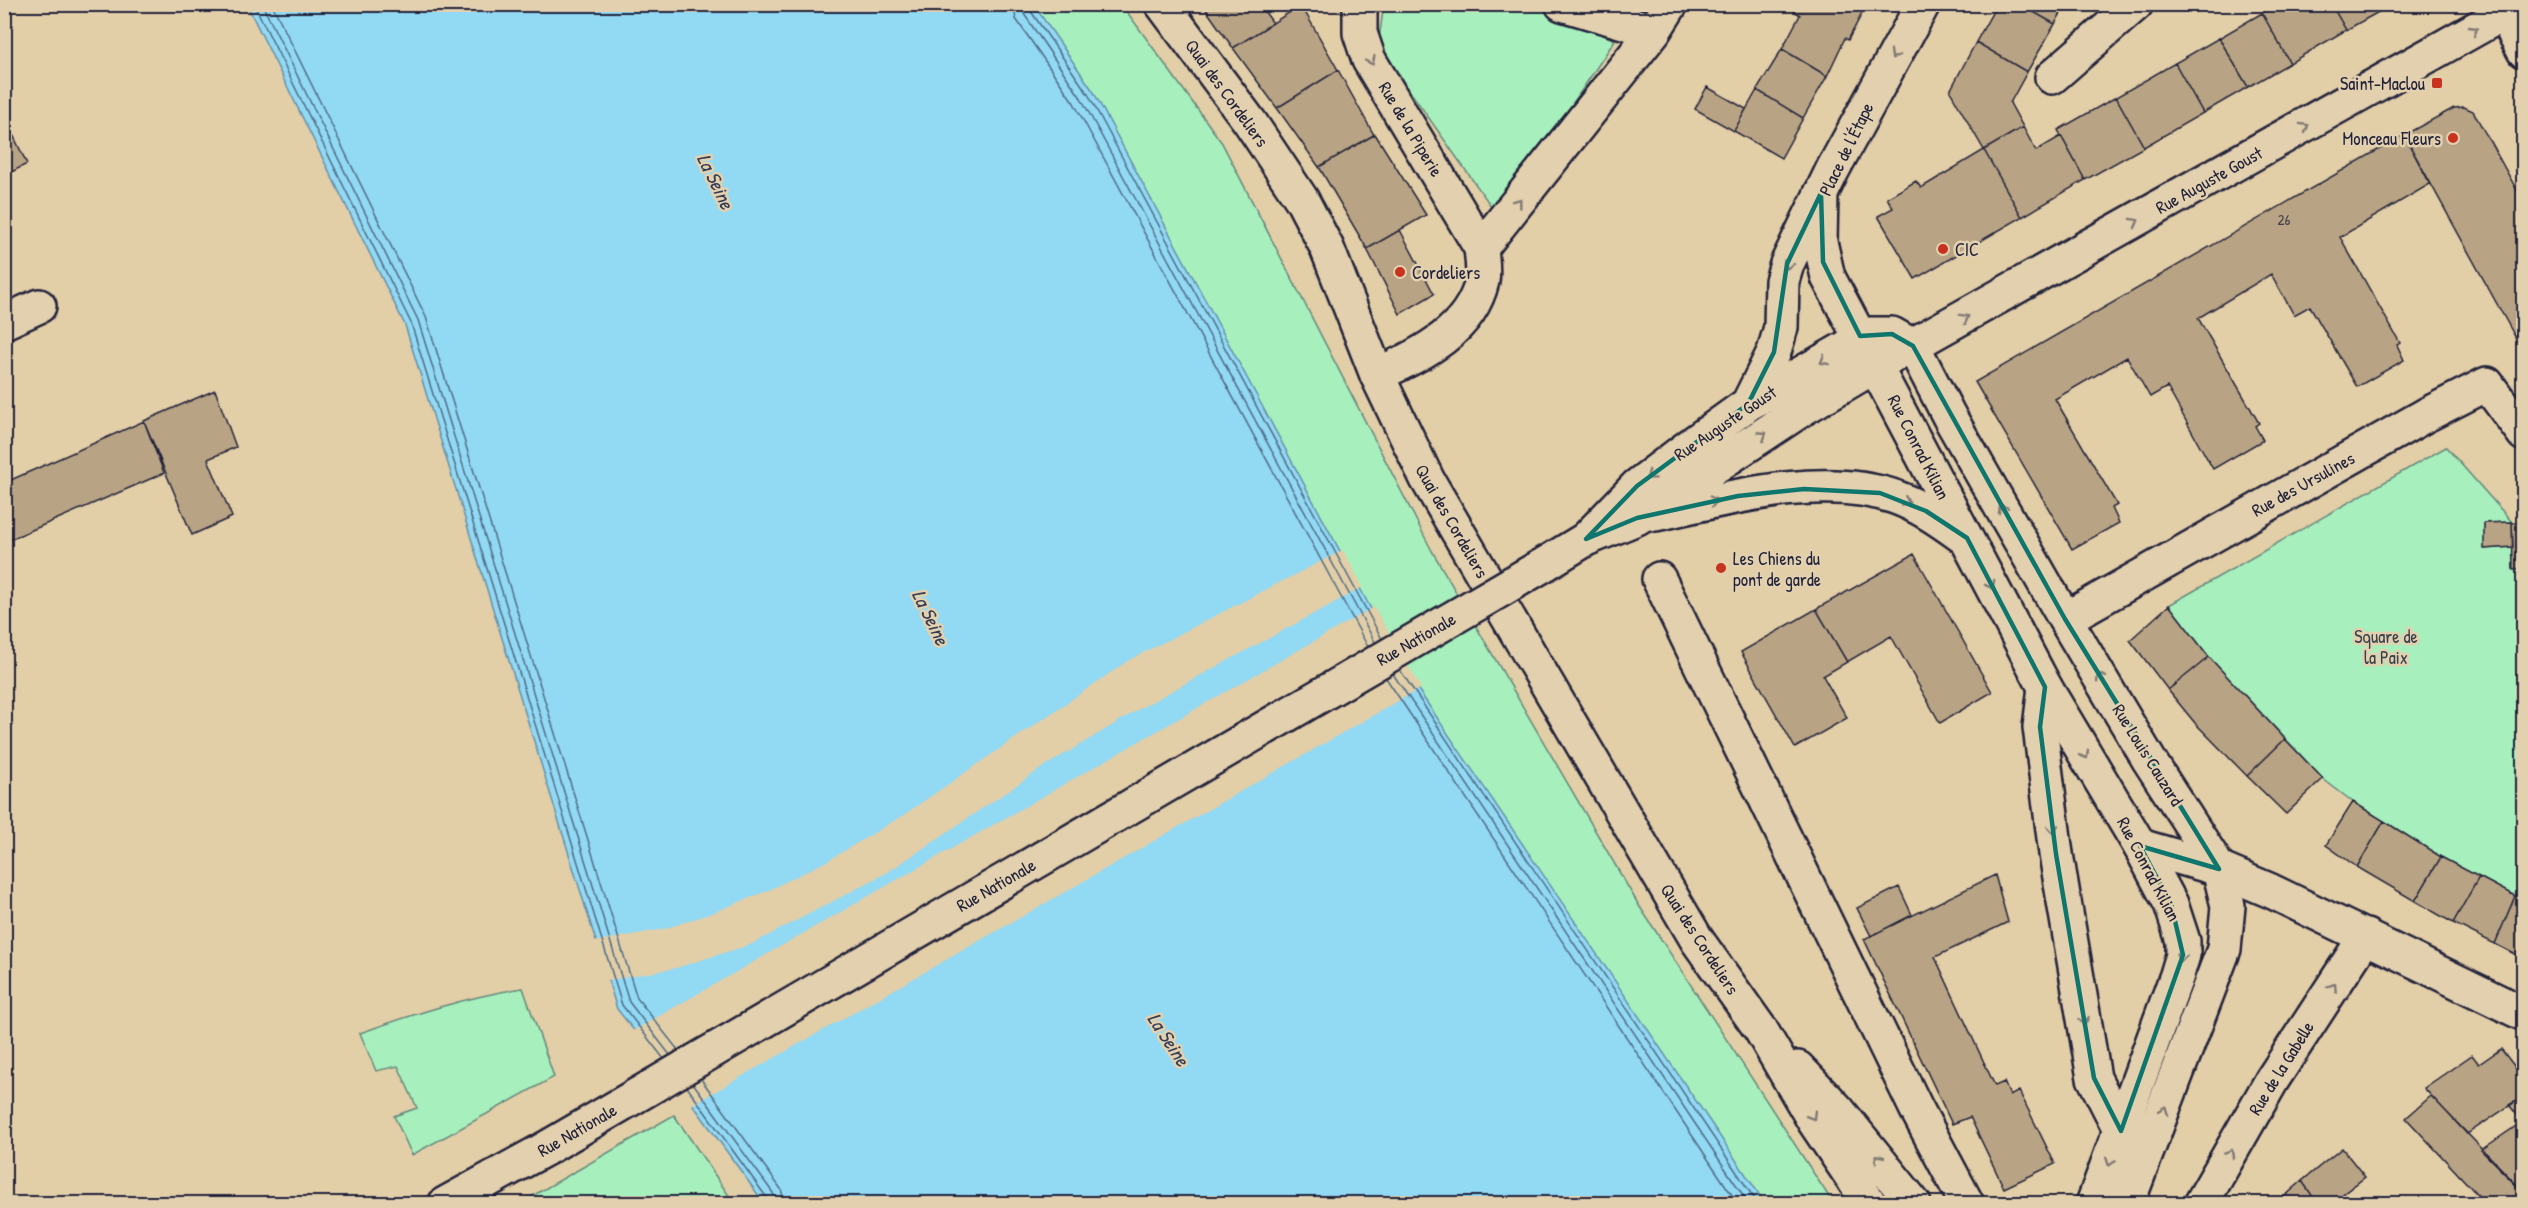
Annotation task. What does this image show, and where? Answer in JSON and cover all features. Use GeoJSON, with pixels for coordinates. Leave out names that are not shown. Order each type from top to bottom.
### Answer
{"type":"FeatureCollection","features":[{"type":"Feature","properties":{"kind":"main road","name":"Quai des Cordeliers"},"geometry":{"type":"LineString","coordinates":[[1162,4],[1250,122],[1302,200],[1344,287],[1377,375],[1427,479],[1698,940],[1761,1029],[1814,1121],[1870,1203]]}},
{"type":"Feature","properties":{"kind":"main road","name":"Rue de la Piperie"},"geometry":{"type":"LineString","coordinates":[[1360,4],[1360,33],[1369,60],[1481,248]]}},
{"type":"Feature","properties":{"kind":"main road"},"geometry":{"type":"LineString","coordinates":[[1562,4],[1662,18]]}},
{"type":"Feature","properties":{"kind":"main road","name":"Place de l'Étape"},"geometry":{"type":"LineString","coordinates":[[1869,352],[1828,277],[1823,262],[1819,222],[1821,193],[1923,4]]}},
{"type":"Feature","properties":{"kind":"main road"},"geometry":{"type":"LineString","coordinates":[[2052,77],[2136,4]]}},
{"type":"Feature","properties":{"kind":"main road"},"geometry":{"type":"LineString","coordinates":[[2508,7],[2523,51]]}},
{"type":"Feature","properties":{"kind":"main road","name":"Rue Auguste Goust"},"geometry":{"type":"LineString","coordinates":[[1545,564],[1586,539],[1636,518],[1804,408],[1869,352],[1870,334],[1892,333],[1914,346],[2508,7]]}},
{"type":"Feature","properties":{"kind":"main road"},"geometry":{"type":"LineString","coordinates":[[1377,375],[1422,354],[1459,326],[1478,295],[1482,278],[1481,248],[1662,18]]}},
{"type":"Feature","properties":{"kind":"main road"},"geometry":{"type":"LineString","coordinates":[[1748,404],[1774,352],[1781,327],[1782,281],[1787,264],[1821,193]]}},
{"type":"Feature","properties":{"kind":"main road"},"geometry":{"type":"LineString","coordinates":[[4,322],[39,306]]}},
{"type":"Feature","properties":{"kind":"main road","name":"Rue Louis Cauzard"},"geometry":{"type":"LineString","coordinates":[[1914,346],[1954,423],[2066,618],[2149,760],[2219,870],[2228,906],[2224,949],[2127,1203]]}},
{"type":"Feature","properties":{"kind":"main road","name":"Rue Auguste Goust"},"geometry":{"type":"LineString","coordinates":[[1586,539],[1637,486],[1748,404],[1869,352]]}},
{"type":"Feature","properties":{"kind":"main road","name":"Rue Conrad Kilian"},"geometry":{"type":"LineString","coordinates":[[1869,352],[2045,687],[2140,846],[2171,904],[2180,927],[2183,955],[2093,1203]]}},
{"type":"Feature","properties":{"kind":"main road","name":"Rue des Ursulines"},"geometry":{"type":"LineString","coordinates":[[2066,618],[2426,415],[2487,384],[2523,434]]}},
{"type":"Feature","properties":{"kind":"main road"},"geometry":{"type":"LineString","coordinates":[[1636,518],[1771,491],[1844,488],[1894,497],[1926,511],[1967,538]]}},
{"type":"Feature","properties":{"kind":"main road","name":"Rue Nationale"},"geometry":{"type":"LineString","coordinates":[[446,1203],[545,1149],[1545,564]]}},
{"type":"Feature","properties":{"kind":"main road"},"geometry":{"type":"LineString","coordinates":[[1659,579],[1916,1108],[1967,1203]]}},
{"type":"Feature","properties":{"kind":"main road"},"geometry":{"type":"LineString","coordinates":[[2045,687],[2040,727],[2056,854],[2094,1078],[2121,1131]]}},
{"type":"Feature","properties":{"kind":"main road"},"geometry":{"type":"LineString","coordinates":[[2140,846],[2219,870],[2271,891],[2523,1014]]}},
{"type":"Feature","properties":{"kind":"main road","name":"Rue de la Gabelle"},"geometry":{"type":"LineString","coordinates":[[2201,1203],[2272,1080],[2366,936]]}},
{"type":"Feature","properties":{"kind":"main road","name":"Quai des Cordeliers"},"geometry":{"type":"LineString","coordinates":[[1761,1029],[1837,1109],[1914,1203]]}},
{"type":"Feature","properties":{"kind":"highlighted area"},"geometry":{"type":"Polygon","coordinates":[[[1821,193],[1823,262],[1860,336],[1892,334],[1913,346],[2065,619],[2219,869],[2140,846],[2171,904],[2183,955],[2121,1131],[2094,1078],[2056,854],[2040,727],[2045,687],[1967,538],[1926,511],[1880,493],[1804,489],[1738,496],[1637,518],[1586,539],[1637,486],[1748,404],[1774,352],[1787,264],[1821,193]]]}},
{"type":"Feature","properties":{"kind":"green space"},"geometry":{"type":"Polygon","coordinates":[[[1384,4],[1532,5],[1615,40],[1498,216],[1378,46],[1384,4]]]}},
{"type":"Feature","properties":{"kind":"green space"},"geometry":{"type":"Polygon","coordinates":[[[1009,5],[1122,5],[1222,143],[1432,551],[1638,904],[1833,1203],[1760,1203],[1463,801],[1009,5]]]}},
{"type":"Feature","properties":{"kind":"green space","name":"Square de la Paix"},"geometry":{"type":"Polygon","coordinates":[[[2446,447],[2512,522],[2484,523],[2485,549],[2513,547],[2513,569],[2523,570],[2523,889],[2515,896],[2441,857],[2353,802],[2323,779],[2209,657],[2169,605],[2446,447]]]}},
{"type":"Feature","properties":{"kind":"green space"},"geometry":{"type":"Polygon","coordinates":[[[523,988],[554,1077],[412,1155],[394,1116],[417,1108],[398,1066],[376,1071],[360,1033],[441,1007],[523,988]]]}},
{"type":"Feature","properties":{"kind":"green space"},"geometry":{"type":"Polygon","coordinates":[[[674,1115],[734,1203],[520,1203],[674,1115]]]}},
{"type":"Feature","properties":{"kind":"water","name":"La Seine"},"geometry":{"type":"Polygon","coordinates":[[[247,5],[1034,5],[1093,91],[1370,607],[1417,688],[1765,1203],[764,1203],[691,1102],[617,1009],[405,325],[247,5]]]}},
{"type":"Feature","properties":{"kind":"pier"},"geometry":{"type":"Polygon","coordinates":[[[1343,550],[1363,587],[1146,705],[1045,766],[888,872],[752,944],[676,968],[605,981],[593,942],[664,929],[712,913],[767,891],[829,860],[902,816],[1129,660],[1343,550]]]}},
{"type":"Feature","properties":{"kind":"pier"},"geometry":{"type":"Polygon","coordinates":[[[1374,607],[1421,688],[1065,892],[690,1106],[631,1032],[1374,607]]]}},
{"type":"Feature","properties":{"kind":"building"},"geometry":{"type":"Polygon","coordinates":[[[1202,4],[1259,4],[1273,23],[1233,48],[1202,4]]]}},
{"type":"Feature","properties":{"kind":"building"},"geometry":{"type":"Polygon","coordinates":[[[1784,4],[1867,4],[1848,40],[1845,38],[1827,76],[1782,49],[1800,15],[1784,4]]]}},
{"type":"Feature","properties":{"kind":"building"},"geometry":{"type":"Polygon","coordinates":[[[1997,4],[2019,4],[2055,24],[2027,72],[1976,42],[1997,4]]]}},
{"type":"Feature","properties":{"kind":"building"},"geometry":{"type":"Polygon","coordinates":[[[2019,4],[2066,4],[2055,24],[2019,4]]]}},
{"type":"Feature","properties":{"kind":"building"},"geometry":{"type":"Polygon","coordinates":[[[2278,4],[2331,4],[2346,30],[2290,63],[2262,13],[2278,4]]]}},
{"type":"Feature","properties":{"kind":"building"},"geometry":{"type":"Polygon","coordinates":[[[2331,4],[2393,4],[2346,30],[2331,4]]]}},
{"type":"Feature","properties":{"kind":"building"},"geometry":{"type":"Polygon","coordinates":[[[1301,5],[1338,70],[1277,108],[1233,48],[1301,5]]]}},
{"type":"Feature","properties":{"kind":"building"},"geometry":{"type":"Polygon","coordinates":[[[2262,13],[2290,63],[2248,87],[2219,38],[2262,13]]]}},
{"type":"Feature","properties":{"kind":"building"},"geometry":{"type":"Polygon","coordinates":[[[2219,38],[2248,87],[2203,113],[2175,63],[2219,38]]]}},
{"type":"Feature","properties":{"kind":"building"},"geometry":{"type":"Polygon","coordinates":[[[1976,42],[2027,72],[2010,103],[2023,127],[1984,150],[1950,91],[1976,42]]]}},
{"type":"Feature","properties":{"kind":"building"},"geometry":{"type":"Polygon","coordinates":[[[1782,49],[1827,76],[1803,118],[1757,90],[1782,49]]]}},
{"type":"Feature","properties":{"kind":"building"},"geometry":{"type":"Polygon","coordinates":[[[2175,63],[2203,113],[2144,147],[2116,97],[2175,63]]]}},
{"type":"Feature","properties":{"kind":"building"},"geometry":{"type":"Polygon","coordinates":[[[1338,70],[1374,135],[1319,167],[1277,108],[1338,70]]]}},
{"type":"Feature","properties":{"kind":"building"},"geometry":{"type":"Polygon","coordinates":[[[1707,87],[1746,109],[1734,131],[1695,109],[1707,87]]]}},
{"type":"Feature","properties":{"kind":"building"},"geometry":{"type":"Polygon","coordinates":[[[1757,90],[1803,118],[1781,158],[1734,131],[1757,90]]]}},
{"type":"Feature","properties":{"kind":"building"},"geometry":{"type":"Polygon","coordinates":[[[2116,97],[2144,147],[2085,180],[2058,130],[2116,97]]]}},
{"type":"Feature","properties":{"kind":"building"},"geometry":{"type":"Polygon","coordinates":[[[2464,107],[2473,111],[2524,203],[2524,353],[2404,135],[2454,108],[2464,107]]]}},
{"type":"Feature","properties":{"kind":"building"},"geometry":{"type":"Polygon","coordinates":[[[4,116],[27,164],[4,176],[4,116]]]}},
{"type":"Feature","properties":{"kind":"building"},"geometry":{"type":"Polygon","coordinates":[[[2023,127],[2036,151],[2061,136],[2085,180],[2022,217],[1984,150],[2023,127]]]}},
{"type":"Feature","properties":{"kind":"building"},"geometry":{"type":"Polygon","coordinates":[[[1375,134],[1426,215],[1367,249],[1319,167],[1375,134]]]}},
{"type":"Feature","properties":{"kind":"building"},"geometry":{"type":"Polygon","coordinates":[[[2404,135],[2430,184],[2340,237],[2400,343],[2397,345],[2404,360],[2357,387],[2310,306],[2294,315],[2271,274],[2198,318],[2259,423],[2255,426],[2263,440],[2213,469],[2167,387],[2150,397],[2127,357],[2055,399],[2117,505],[2112,508],[2119,523],[2072,549],[1975,382],[2404,135]]]}},
{"type":"Feature","properties":{"kind":"building"},"geometry":{"type":"Polygon","coordinates":[[[1984,150],[2022,217],[1915,279],[1878,216],[1893,208],[1887,198],[1916,181],[1921,188],[1984,150]]]}},
{"type":"Feature","properties":{"kind":"building","name":"Cordeliers"},"geometry":{"type":"Polygon","coordinates":[[[1400,230],[1434,294],[1400,314],[1367,249],[1400,230]]]}},
{"type":"Feature","properties":{"kind":"building"},"geometry":{"type":"Polygon","coordinates":[[[215,390],[236,447],[208,459],[232,517],[192,535],[144,421],[215,390]]]}},
{"type":"Feature","properties":{"kind":"building"},"geometry":{"type":"Polygon","coordinates":[[[144,421],[164,473],[4,542],[4,483],[144,421]]]}},
{"type":"Feature","properties":{"kind":"building"},"geometry":{"type":"Polygon","coordinates":[[[2512,522],[2513,547],[2484,549],[2484,523],[2512,522]]]}},
{"type":"Feature","properties":{"kind":"building"},"geometry":{"type":"Polygon","coordinates":[[[2512,522],[2524,523],[2524,570],[2513,570],[2512,522]]]}},
{"type":"Feature","properties":{"kind":"building"},"geometry":{"type":"Polygon","coordinates":[[[1914,554],[1992,692],[1940,723],[1891,636],[1847,662],[1816,609],[1914,554]]]}},
{"type":"Feature","properties":{"kind":"building"},"geometry":{"type":"Polygon","coordinates":[[[2169,605],[2209,657],[2168,690],[2130,640],[2169,605]]]}},
{"type":"Feature","properties":{"kind":"building"},"geometry":{"type":"Polygon","coordinates":[[[1816,609],[1847,662],[1823,676],[1847,718],[1795,748],[1741,652],[1816,609]]]}},
{"type":"Feature","properties":{"kind":"building"},"geometry":{"type":"Polygon","coordinates":[[[2209,657],[2285,739],[2247,776],[2195,723],[2168,690],[2209,657]]]}},
{"type":"Feature","properties":{"kind":"building"},"geometry":{"type":"Polygon","coordinates":[[[2285,739],[2323,779],[2286,814],[2247,776],[2285,739]]]}},
{"type":"Feature","properties":{"kind":"building"},"geometry":{"type":"Polygon","coordinates":[[[2353,802],[2384,821],[2357,867],[2326,845],[2353,802]]]}},
{"type":"Feature","properties":{"kind":"building"},"geometry":{"type":"Polygon","coordinates":[[[2384,821],[2441,857],[2415,901],[2357,867],[2384,821]]]}},
{"type":"Feature","properties":{"kind":"building"},"geometry":{"type":"Polygon","coordinates":[[[2441,857],[2479,877],[2453,923],[2415,901],[2441,857]]]}},
{"type":"Feature","properties":{"kind":"building"},"geometry":{"type":"Polygon","coordinates":[[[1995,875],[2008,922],[1935,957],[1995,1086],[2004,1082],[2010,1096],[2019,1091],[2055,1164],[2004,1188],[1970,1117],[1952,1124],[1864,939],[1995,875]]]}},
{"type":"Feature","properties":{"kind":"building"},"geometry":{"type":"Polygon","coordinates":[[[2479,877],[2515,896],[2495,944],[2453,923],[2479,877]]]}},
{"type":"Feature","properties":{"kind":"building"},"geometry":{"type":"Polygon","coordinates":[[[1899,887],[1912,915],[1871,936],[1857,908],[1899,887]]]}},
{"type":"Feature","properties":{"kind":"building"},"geometry":{"type":"Polygon","coordinates":[[[2524,889],[2524,959],[2495,944],[2515,896],[2524,889]]]}},
{"type":"Feature","properties":{"kind":"building"},"geometry":{"type":"Polygon","coordinates":[[[2501,1049],[2518,1071],[2524,1066],[2524,1096],[2467,1134],[2424,1088],[2472,1055],[2479,1064],[2501,1049]]]}},
{"type":"Feature","properties":{"kind":"building"},"geometry":{"type":"Polygon","coordinates":[[[2431,1096],[2524,1192],[2524,1204],[2486,1204],[2406,1118],[2431,1096]]]}},
{"type":"Feature","properties":{"kind":"building"},"geometry":{"type":"Polygon","coordinates":[[[2524,1096],[2524,1112],[2518,1116],[2509,1105],[2524,1096]]]}},
{"type":"Feature","properties":{"kind":"building"},"geometry":{"type":"Polygon","coordinates":[[[2524,1112],[2524,1187],[2520,1189],[2481,1150],[2522,1122],[2518,1116],[2524,1112]]]}},
{"type":"Feature","properties":{"kind":"building"},"geometry":{"type":"Polygon","coordinates":[[[2342,1148],[2365,1177],[2343,1194],[2348,1201],[2345,1204],[2318,1204],[2302,1181],[2342,1148]]]}},
{"type":"Feature","properties":{"kind":"building"},"geometry":{"type":"Polygon","coordinates":[[[2302,1181],[2318,1204],[2276,1204],[2302,1181]]]}},
{"type":"Feature","properties":{"kind":"place","name":"Saint-Maclou"},"geometry":{"type":"Point","coordinates":[2437,83]}},
{"type":"Feature","properties":{"kind":"place","name":"Monceau Fleurs"},"geometry":{"type":"Point","coordinates":[2453,138]}},
{"type":"Feature","properties":{"kind":"place","name":"CIC"},"geometry":{"type":"Point","coordinates":[1943,249]}},
{"type":"Feature","properties":{"kind":"place","name":"Cordeliers"},"geometry":{"type":"Point","coordinates":[1400,272]}},
{"type":"Feature","properties":{"kind":"place","name":"Les Chiens du pont de garde"},"geometry":{"type":"Point","coordinates":[1721,568]}}]}
